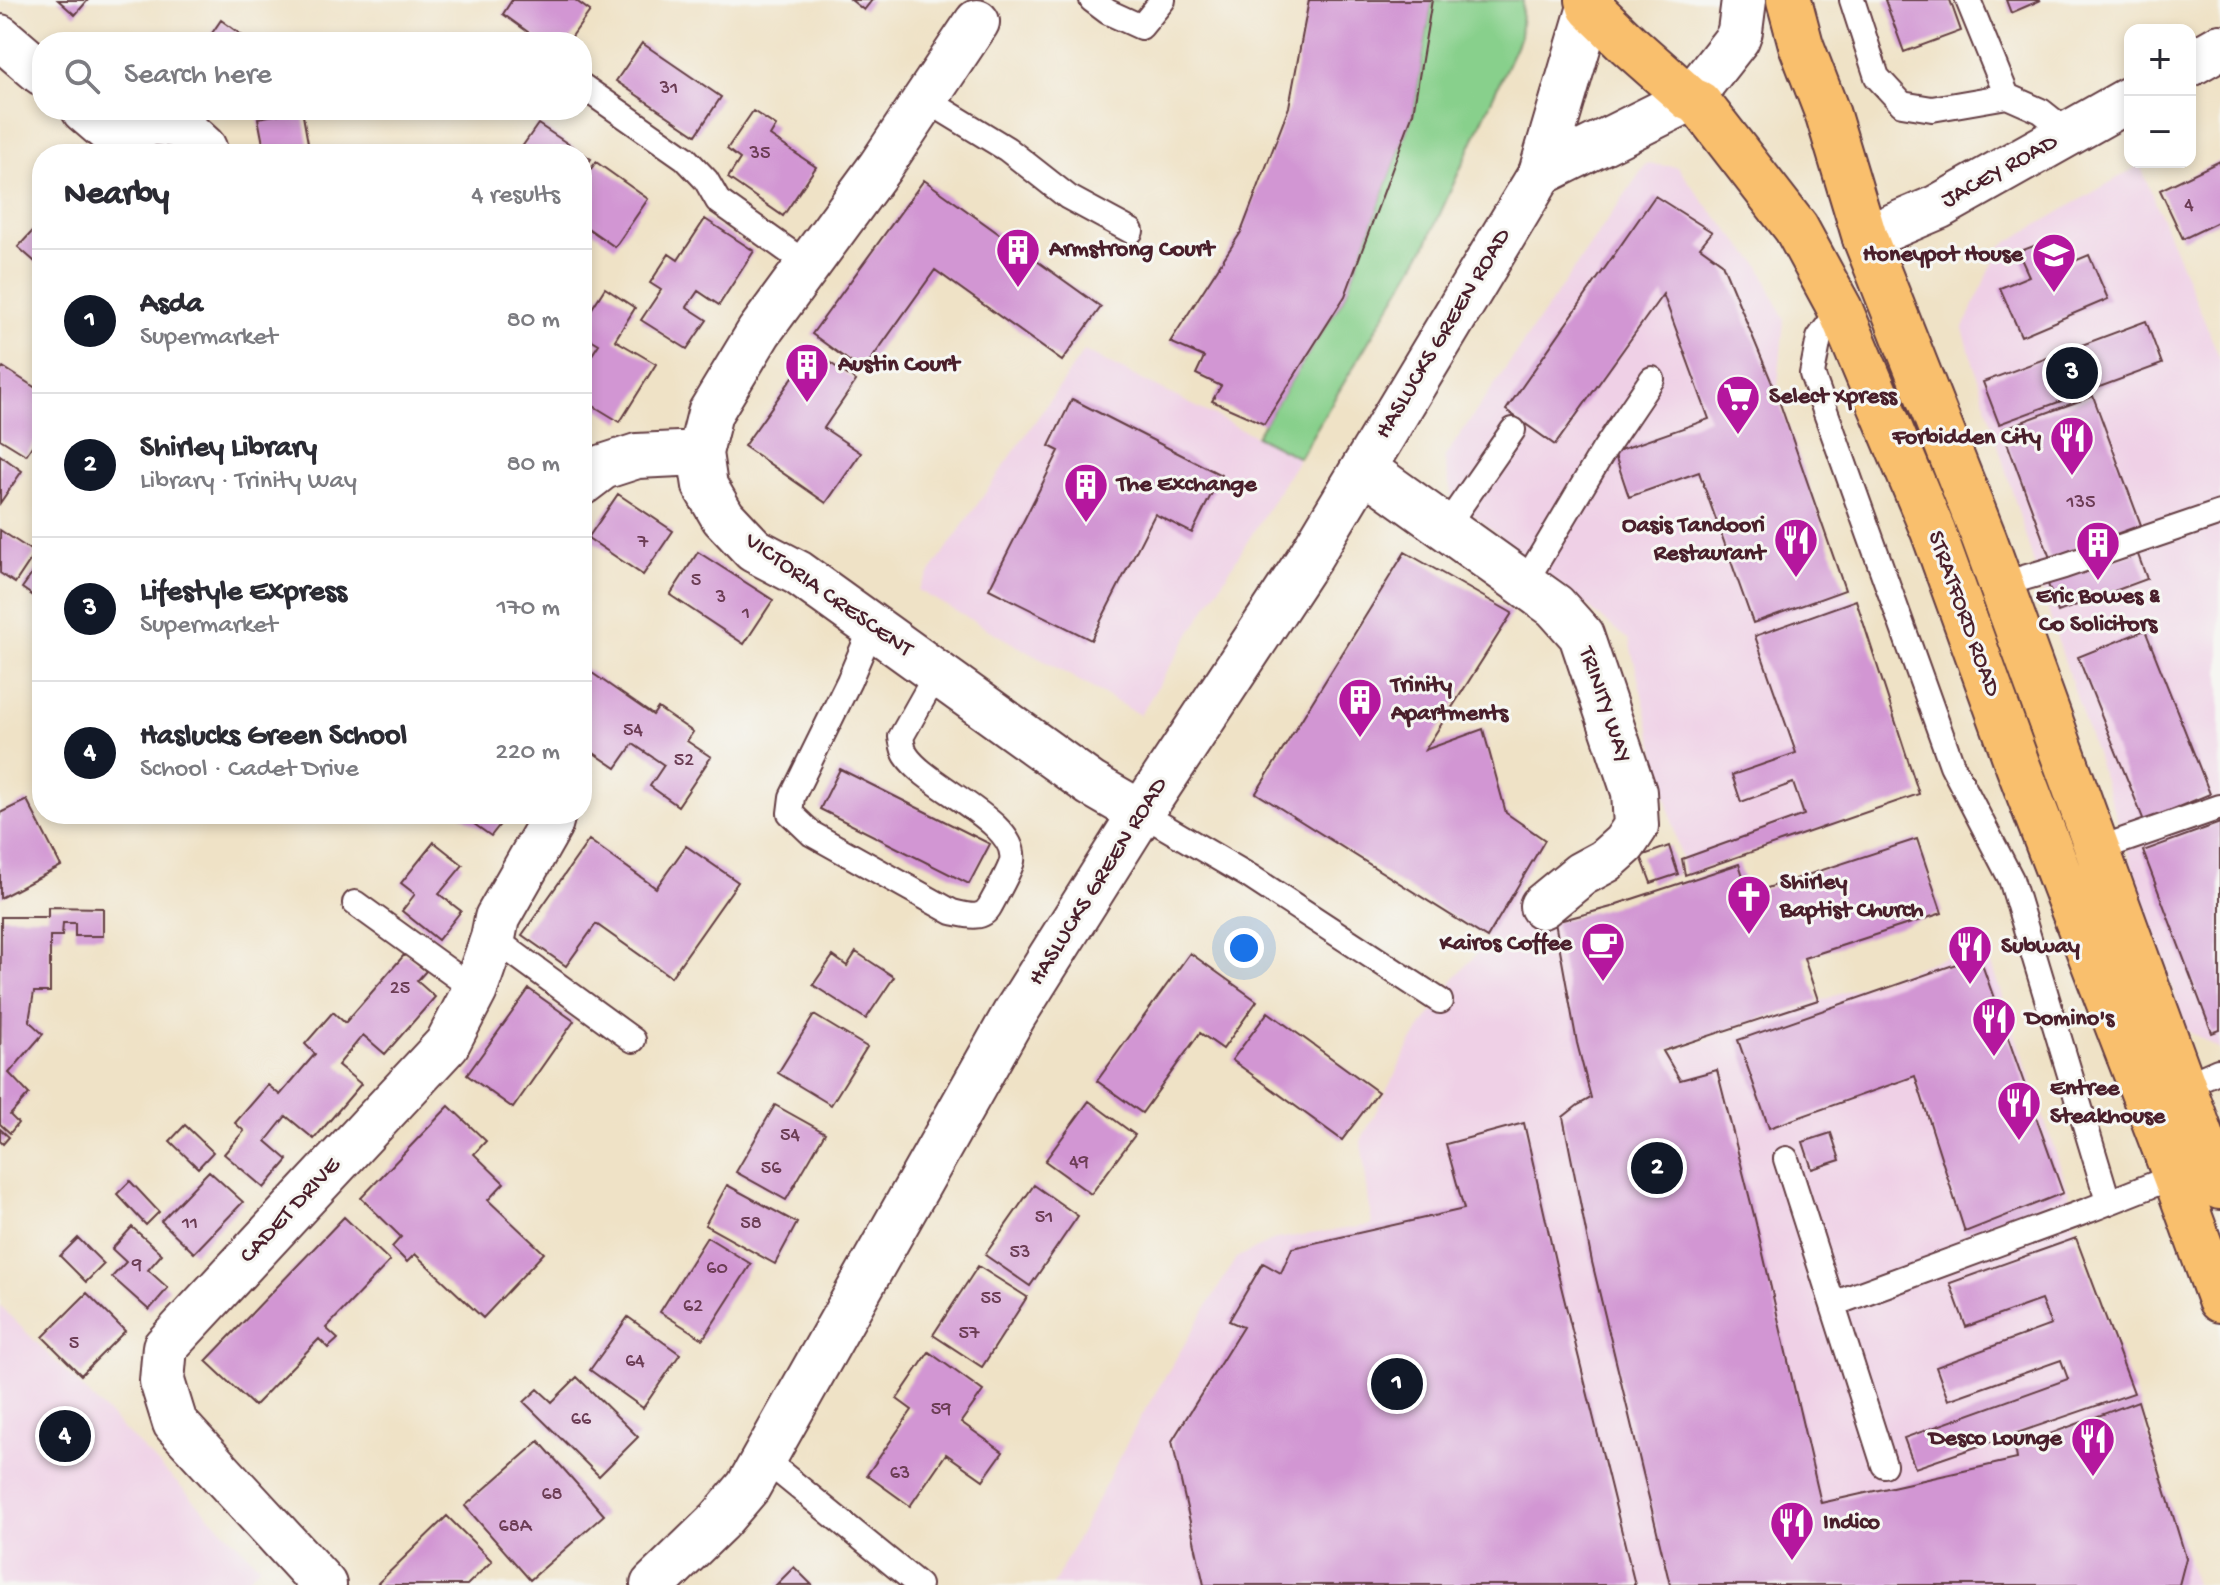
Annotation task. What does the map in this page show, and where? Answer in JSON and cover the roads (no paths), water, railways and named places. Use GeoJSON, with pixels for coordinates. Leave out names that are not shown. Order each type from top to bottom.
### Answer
{"type":"FeatureCollection","features":[{"type":"Feature","properties":{"kind":"highway","name":"STRATFORD ROAD"},"geometry":{"type":"LineString","coordinates":[[1789,0],[1865,238],[1984,538],[2098,849],[2211,1075],[2220,1187]]}},
{"type":"Feature","properties":{"kind":"highway","name":"STRATFORD ROAD"},"geometry":{"type":"LineString","coordinates":[[1590,2],[1628,44],[1690,99],[1699,103],[1796,228],[1840,309],[1933,531],[2018,766],[2220,1300]]}},
{"type":"Feature","properties":{"kind":"highway"},"geometry":{"type":"LineString","coordinates":[[1814,260],[1865,238]]}},
{"type":"Feature","properties":{"kind":"street"},"geometry":{"type":"LineString","coordinates":[[1541,173],[1690,99],[1737,39],[1744,0]]}},
{"type":"Feature","properties":{"kind":"street","name":"HASLUCKS GREEN ROAD"},"geometry":{"type":"LineString","coordinates":[[653,1585],[719,1521],[748,1487],[1014,1015],[1141,813],[1310,557],[1541,173],[1590,2]]}},
{"type":"Feature","properties":{"kind":"street","name":"VICTORIA CRESCENT"},"geometry":{"type":"LineString","coordinates":[[984,11],[880,167],[759,332],[710,413],[700,453],[705,486],[723,517],[754,550],[798,573],[1091,784],[1141,813]]}},
{"type":"Feature","properties":{"kind":"street"},"geometry":{"type":"LineString","coordinates":[[0,37],[32,64]]}},
{"type":"Feature","properties":{"kind":"street"},"geometry":{"type":"LineString","coordinates":[[2196,61],[2220,47]]}},
{"type":"Feature","properties":{"kind":"street","name":"JACEY ROAD"},"geometry":{"type":"LineString","coordinates":[[1865,238],[1938,207],[2124,102]]}},
{"type":"Feature","properties":{"kind":"street"},"geometry":{"type":"LineString","coordinates":[[93,120],[114,144]]}},
{"type":"Feature","properties":{"kind":"street"},"geometry":{"type":"LineString","coordinates":[[121,144],[151,122],[180,126],[200,144]]}},
{"type":"Feature","properties":{"kind":"street"},"geometry":{"type":"LineString","coordinates":[[592,475],[603,467],[637,456],[700,453]]}},
{"type":"Feature","properties":{"kind":"street","name":"TRINITY WAY"},"geometry":{"type":"LineString","coordinates":[[1364,469],[1555,606],[1581,635],[1634,792],[1636,826],[1624,844],[1605,861],[1581,874],[1542,906]]}},
{"type":"Feature","properties":{"kind":"street","name":"CADET DRIVE"},"geometry":{"type":"LineString","coordinates":[[324,1585],[175,1423],[162,1381],[165,1347],[447,1044],[475,990],[497,918],[550,824]]}},
{"type":"Feature","properties":{"kind":"lane"},"geometry":{"type":"LineString","coordinates":[[1092,0],[1108,12],[1141,27],[1163,0]]}},
{"type":"Feature","properties":{"kind":"lane"},"geometry":{"type":"LineString","coordinates":[[1852,0],[1877,77],[1902,104],[1932,109],[2007,96],[2041,111],[2070,134]]}},
{"type":"Feature","properties":{"kind":"lane"},"geometry":{"type":"LineString","coordinates":[[1968,0],[2007,96]]}},
{"type":"Feature","properties":{"kind":"lane"},"geometry":{"type":"LineString","coordinates":[[592,93],[685,158],[706,180],[718,201],[808,265]]}},
{"type":"Feature","properties":{"kind":"lane"},"geometry":{"type":"LineString","coordinates":[[925,99],[1007,149],[1068,197],[1131,231]]}},
{"type":"Feature","properties":{"kind":"lane"},"geometry":{"type":"LineString","coordinates":[[1840,309],[1819,338],[1812,374],[1952,765],[2011,879],[2108,1201]]}},
{"type":"Feature","properties":{"kind":"lane"},"geometry":{"type":"LineString","coordinates":[[1524,584],[1604,450],[1652,379]]}},
{"type":"Feature","properties":{"kind":"lane"},"geometry":{"type":"LineString","coordinates":[[1445,528],[1513,430]]}},
{"type":"Feature","properties":{"kind":"lane"},"geometry":{"type":"LineString","coordinates":[[2000,585],[2220,513]]}},
{"type":"Feature","properties":{"kind":"lane"},"geometry":{"type":"LineString","coordinates":[[872,627],[792,797],[790,813],[812,834],[952,912],[974,917],[988,911],[1012,860],[1009,843],[995,824],[927,777],[905,754],[901,737],[937,673]]}},
{"type":"Feature","properties":{"kind":"lane"},"geometry":{"type":"LineString","coordinates":[[2098,849],[2220,807]]}},
{"type":"Feature","properties":{"kind":"lane"},"geometry":{"type":"LineString","coordinates":[[1141,813],[1249,876],[1440,1001]]}},
{"type":"Feature","properties":{"kind":"lane"},"geometry":{"type":"LineString","coordinates":[[2020,908],[2066,890]]}},
{"type":"Feature","properties":{"kind":"lane"},"geometry":{"type":"LineString","coordinates":[[355,903],[475,990]]}},
{"type":"Feature","properties":{"kind":"lane"},"geometry":{"type":"LineString","coordinates":[[493,938],[633,1040]]}},
{"type":"Feature","properties":{"kind":"lane"},"geometry":{"type":"LineString","coordinates":[[1786,1159],[1884,1465]]}},
{"type":"Feature","properties":{"kind":"lane"},"geometry":{"type":"LineString","coordinates":[[1833,1304],[2175,1176]]}},
{"type":"Feature","properties":{"kind":"lane"},"geometry":{"type":"LineString","coordinates":[[764,1459],[919,1585]]}},
{"type":"Feature","properties":{"kind":"place","name":"Armstrong Court"},"geometry":{"type":"Point","coordinates":[1018,289]}},
{"type":"Feature","properties":{"kind":"place","name":"Honeypot House"},"geometry":{"type":"Point","coordinates":[2054,294]}},
{"type":"Feature","properties":{"kind":"place","name":"Lifestyle Express"},"geometry":{"type":"Point","coordinates":[2072,373]}},
{"type":"Feature","properties":{"kind":"place","name":"Austin Court"},"geometry":{"type":"Point","coordinates":[807,404]}},
{"type":"Feature","properties":{"kind":"place","name":"Select Xpress"},"geometry":{"type":"Point","coordinates":[1738,436]}},
{"type":"Feature","properties":{"kind":"place","name":"Forbidden City"},"geometry":{"type":"Point","coordinates":[2072,477]}},
{"type":"Feature","properties":{"kind":"place","name":"The Exchange"},"geometry":{"type":"Point","coordinates":[1086,524]}},
{"type":"Feature","properties":{"kind":"place","name":"Oasis Tandoori Restaurant"},"geometry":{"type":"Point","coordinates":[1796,579]}},
{"type":"Feature","properties":{"kind":"place","name":"Eric Bowes & Co Solicitors"},"geometry":{"type":"Point","coordinates":[2098,582]}},
{"type":"Feature","properties":{"kind":"place","name":"Trinity Apartments"},"geometry":{"type":"Point","coordinates":[1360,739]}},
{"type":"Feature","properties":{"kind":"place","name":"Shirley Baptist Church"},"geometry":{"type":"Point","coordinates":[1749,936]}},
{"type":"Feature","properties":{"kind":"place","name":"Kairos Coffee"},"geometry":{"type":"Point","coordinates":[1603,983]}},
{"type":"Feature","properties":{"kind":"place","name":"Subway"},"geometry":{"type":"Point","coordinates":[1970,986]}},
{"type":"Feature","properties":{"kind":"place","name":"Domino's"},"geometry":{"type":"Point","coordinates":[1994,1058]}},
{"type":"Feature","properties":{"kind":"place","name":"Entree Steakhouse"},"geometry":{"type":"Point","coordinates":[2019,1142]}},
{"type":"Feature","properties":{"kind":"place","name":"Shirley Library"},"geometry":{"type":"Point","coordinates":[1657,1168]}},
{"type":"Feature","properties":{"kind":"place","name":"Asda"},"geometry":{"type":"Point","coordinates":[1397,1384]}},
{"type":"Feature","properties":{"kind":"place","name":"Haslucks Green School"},"geometry":{"type":"Point","coordinates":[65,1436]}},
{"type":"Feature","properties":{"kind":"place","name":"Desco Lounge"},"geometry":{"type":"Point","coordinates":[2093,1478]}},
{"type":"Feature","properties":{"kind":"place","name":"Indico"},"geometry":{"type":"Point","coordinates":[1792,1562]}}]}
